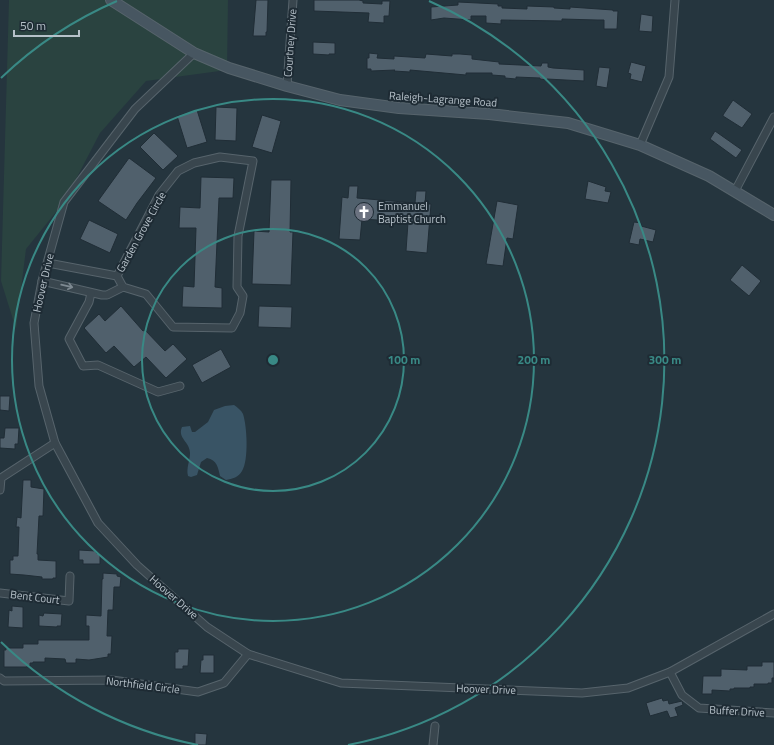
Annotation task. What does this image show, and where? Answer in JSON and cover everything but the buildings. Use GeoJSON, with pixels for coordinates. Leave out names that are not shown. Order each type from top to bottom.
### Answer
{"type":"FeatureCollection","features":[{"type":"Feature","properties":{"kind":"main road","name":"Raleigh-Lagrange Road"},"geometry":{"type":"LineString","coordinates":[[111,0],[194,53],[230,68],[287,86],[340,100],[392,107],[489,114],[568,122],[640,145],[735,190],[774,215]]}},
{"type":"Feature","properties":{"kind":"street","name":"Courtney Drive"},"geometry":{"type":"LineString","coordinates":[[287,86],[293,0]]}},
{"type":"Feature","properties":{"kind":"street"},"geometry":{"type":"LineString","coordinates":[[640,145],[669,77],[675,0]]}},
{"type":"Feature","properties":{"kind":"street","name":"Hoover Drive"},"geometry":{"type":"LineString","coordinates":[[194,53],[136,109],[64,202],[42,281],[34,323],[39,386],[55,444],[98,523],[137,565],[207,627],[248,654],[341,683],[582,693],[628,688],[670,672],[774,614]]}},
{"type":"Feature","properties":{"kind":"street"},"geometry":{"type":"LineString","coordinates":[[735,190],[774,117]]}},
{"type":"Feature","properties":{"kind":"street","name":"Garden Grove Circle"},"geometry":{"type":"LineString","coordinates":[[48,263],[117,276],[124,287],[146,294],[173,327],[232,328],[240,313],[242,296],[237,287],[238,236],[253,161],[220,158],[194,162],[178,171],[160,195],[117,276]]}},
{"type":"Feature","properties":{"kind":"street"},"geometry":{"type":"LineString","coordinates":[[42,281],[91,293],[107,295],[124,287]]}},
{"type":"Feature","properties":{"kind":"street"},"geometry":{"type":"LineString","coordinates":[[91,293],[89,302],[69,339],[83,366],[98,365],[158,392],[180,386]]}},
{"type":"Feature","properties":{"kind":"street"},"geometry":{"type":"LineString","coordinates":[[0,490],[1,478],[55,444]]}},
{"type":"Feature","properties":{"kind":"street","name":"Bent Court"},"geometry":{"type":"LineString","coordinates":[[0,593],[69,601],[70,576]]}},
{"type":"Feature","properties":{"kind":"street","name":"Northfield Circle"},"geometry":{"type":"LineString","coordinates":[[0,678],[4,681],[112,680],[198,692],[224,683],[248,654]]}},
{"type":"Feature","properties":{"kind":"street","name":"Buffer Drive"},"geometry":{"type":"LineString","coordinates":[[670,672],[682,695],[700,708],[774,713]]}},
{"type":"Feature","properties":{"kind":"street"},"geometry":{"type":"LineString","coordinates":[[433,745],[435,726]]}},
{"type":"Feature","properties":{"kind":"green space"},"geometry":{"type":"Polygon","coordinates":[[[9,0],[228,0],[227,70],[146,81],[100,133],[64,202],[26,249],[16,329],[1,281],[9,0]]]}},
{"type":"Feature","properties":{"kind":"water"},"geometry":{"type":"Polygon","coordinates":[[[234,405],[243,414],[246,426],[246,459],[241,473],[231,479],[226,480],[220,476],[215,462],[207,458],[201,462],[197,475],[191,477],[188,476],[187,470],[190,453],[181,434],[182,427],[190,426],[192,432],[195,432],[208,422],[214,410],[225,406],[234,405]]]}},
{"type":"Feature","properties":{"kind":"place","name":"Emmanuel Baptist Church"},"geometry":{"type":"Point","coordinates":[364,212]}}]}
